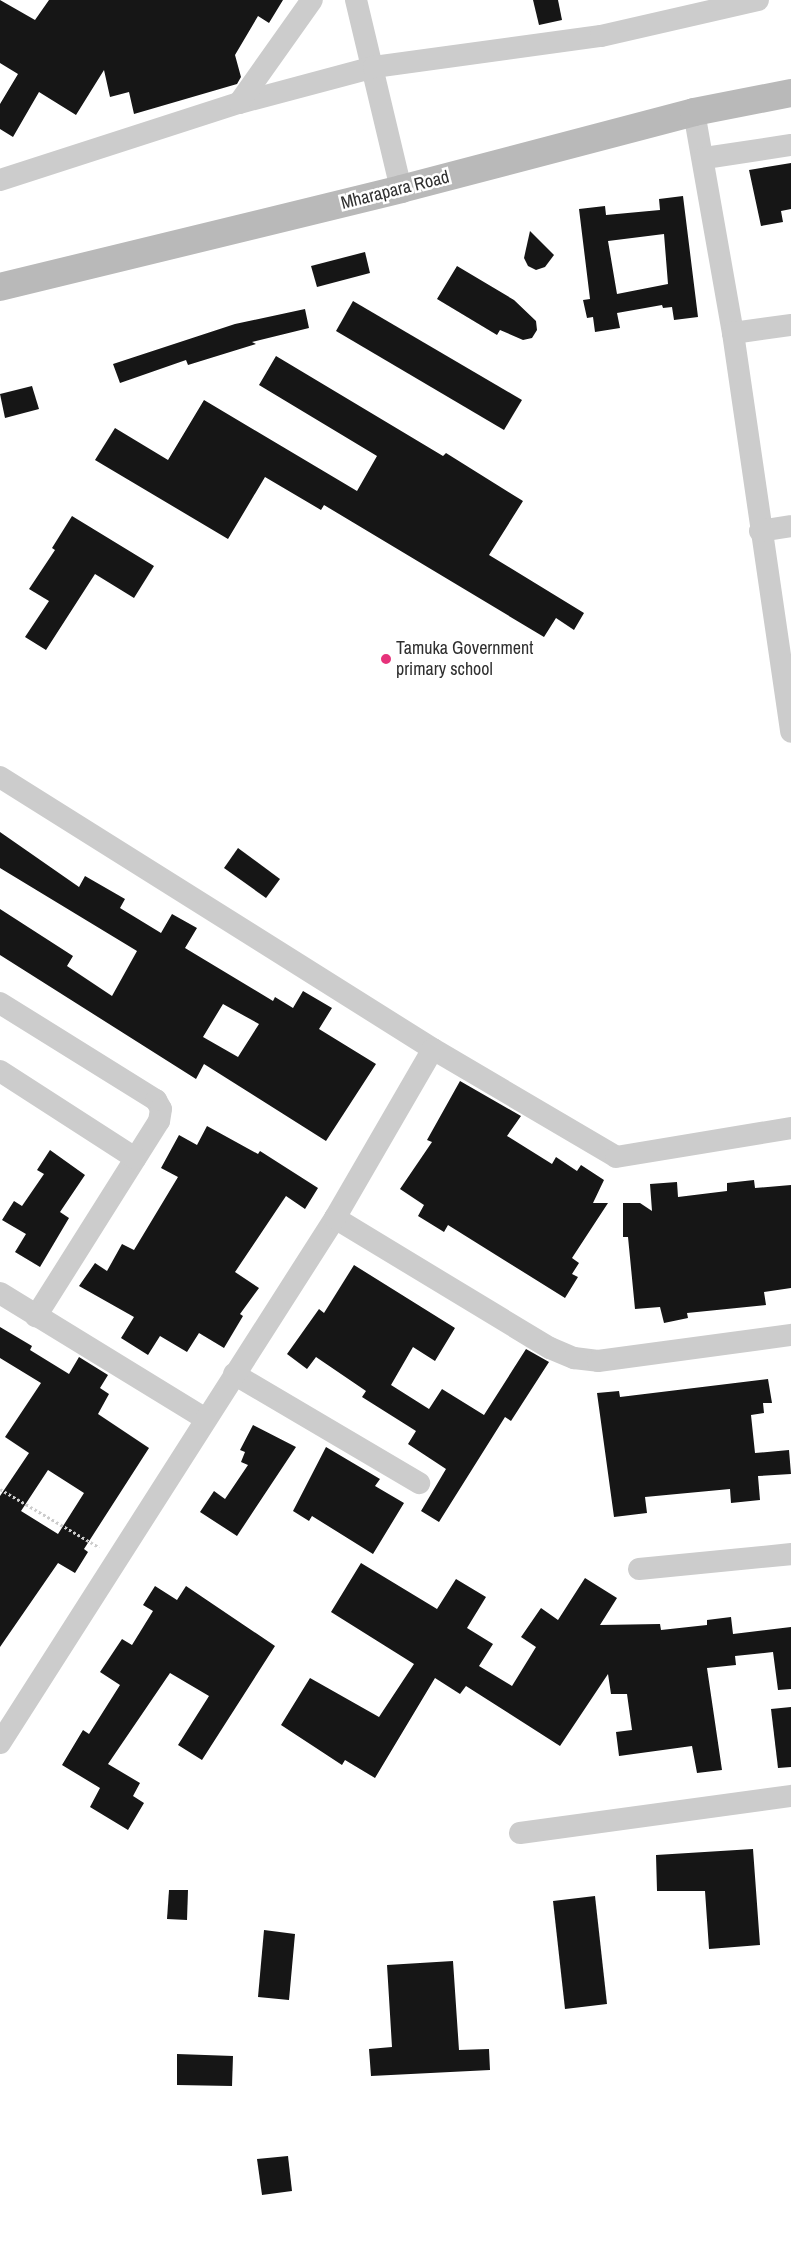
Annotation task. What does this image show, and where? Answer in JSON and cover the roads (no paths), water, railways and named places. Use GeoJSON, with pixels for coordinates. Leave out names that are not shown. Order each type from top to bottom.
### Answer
{"type":"FeatureCollection","features":[{"type":"Feature","properties":{"kind":"main road","name":"Mharapara Road"},"geometry":{"type":"LineString","coordinates":[[0,288],[401,189],[694,112],[791,93]]}},
{"type":"Feature","properties":{"kind":"street"},"geometry":{"type":"LineString","coordinates":[[239,103],[312,0]]}},
{"type":"Feature","properties":{"kind":"street"},"geometry":{"type":"LineString","coordinates":[[356,0],[374,67],[401,189]]}},
{"type":"Feature","properties":{"kind":"street"},"geometry":{"type":"LineString","coordinates":[[0,180],[239,103],[374,67],[601,36],[758,0]]}},
{"type":"Feature","properties":{"kind":"street"},"geometry":{"type":"LineString","coordinates":[[694,112],[704,158],[733,333],[760,531],[790,719]]}},
{"type":"Feature","properties":{"kind":"street"},"geometry":{"type":"LineString","coordinates":[[704,158],[791,145]]}},
{"type":"Feature","properties":{"kind":"street"},"geometry":{"type":"LineString","coordinates":[[733,333],[791,325]]}},
{"type":"Feature","properties":{"kind":"street"},"geometry":{"type":"LineString","coordinates":[[760,531],[791,526]]}},
{"type":"Feature","properties":{"kind":"street"},"geometry":{"type":"LineString","coordinates":[[0,778],[433,1049],[616,1157],[791,1128]]}},
{"type":"Feature","properties":{"kind":"street"},"geometry":{"type":"LineString","coordinates":[[0,1004],[156,1100],[161,1109],[159,1121],[36,1316]]}},
{"type":"Feature","properties":{"kind":"street"},"geometry":{"type":"LineString","coordinates":[[0,1743],[118,1558],[204,1418],[335,1218],[433,1049]]}},
{"type":"Feature","properties":{"kind":"street"},"geometry":{"type":"LineString","coordinates":[[0,1071],[135,1158]]}},
{"type":"Feature","properties":{"kind":"street"},"geometry":{"type":"LineString","coordinates":[[335,1218],[550,1348],[574,1358],[598,1361],[791,1335]]}},
{"type":"Feature","properties":{"kind":"street"},"geometry":{"type":"LineString","coordinates":[[0,1293],[204,1418]]}},
{"type":"Feature","properties":{"kind":"street"},"geometry":{"type":"LineString","coordinates":[[234,1374],[419,1483]]}},
{"type":"Feature","properties":{"kind":"street"},"geometry":{"type":"LineString","coordinates":[[639,1569],[791,1554]]}},
{"type":"Feature","properties":{"kind":"street"},"geometry":{"type":"LineString","coordinates":[[520,1833],[791,1796]]}},
{"type":"Feature","properties":{"kind":"place","name":"Tamuka Government primary school"},"geometry":{"type":"Point","coordinates":[386,659]}}]}
